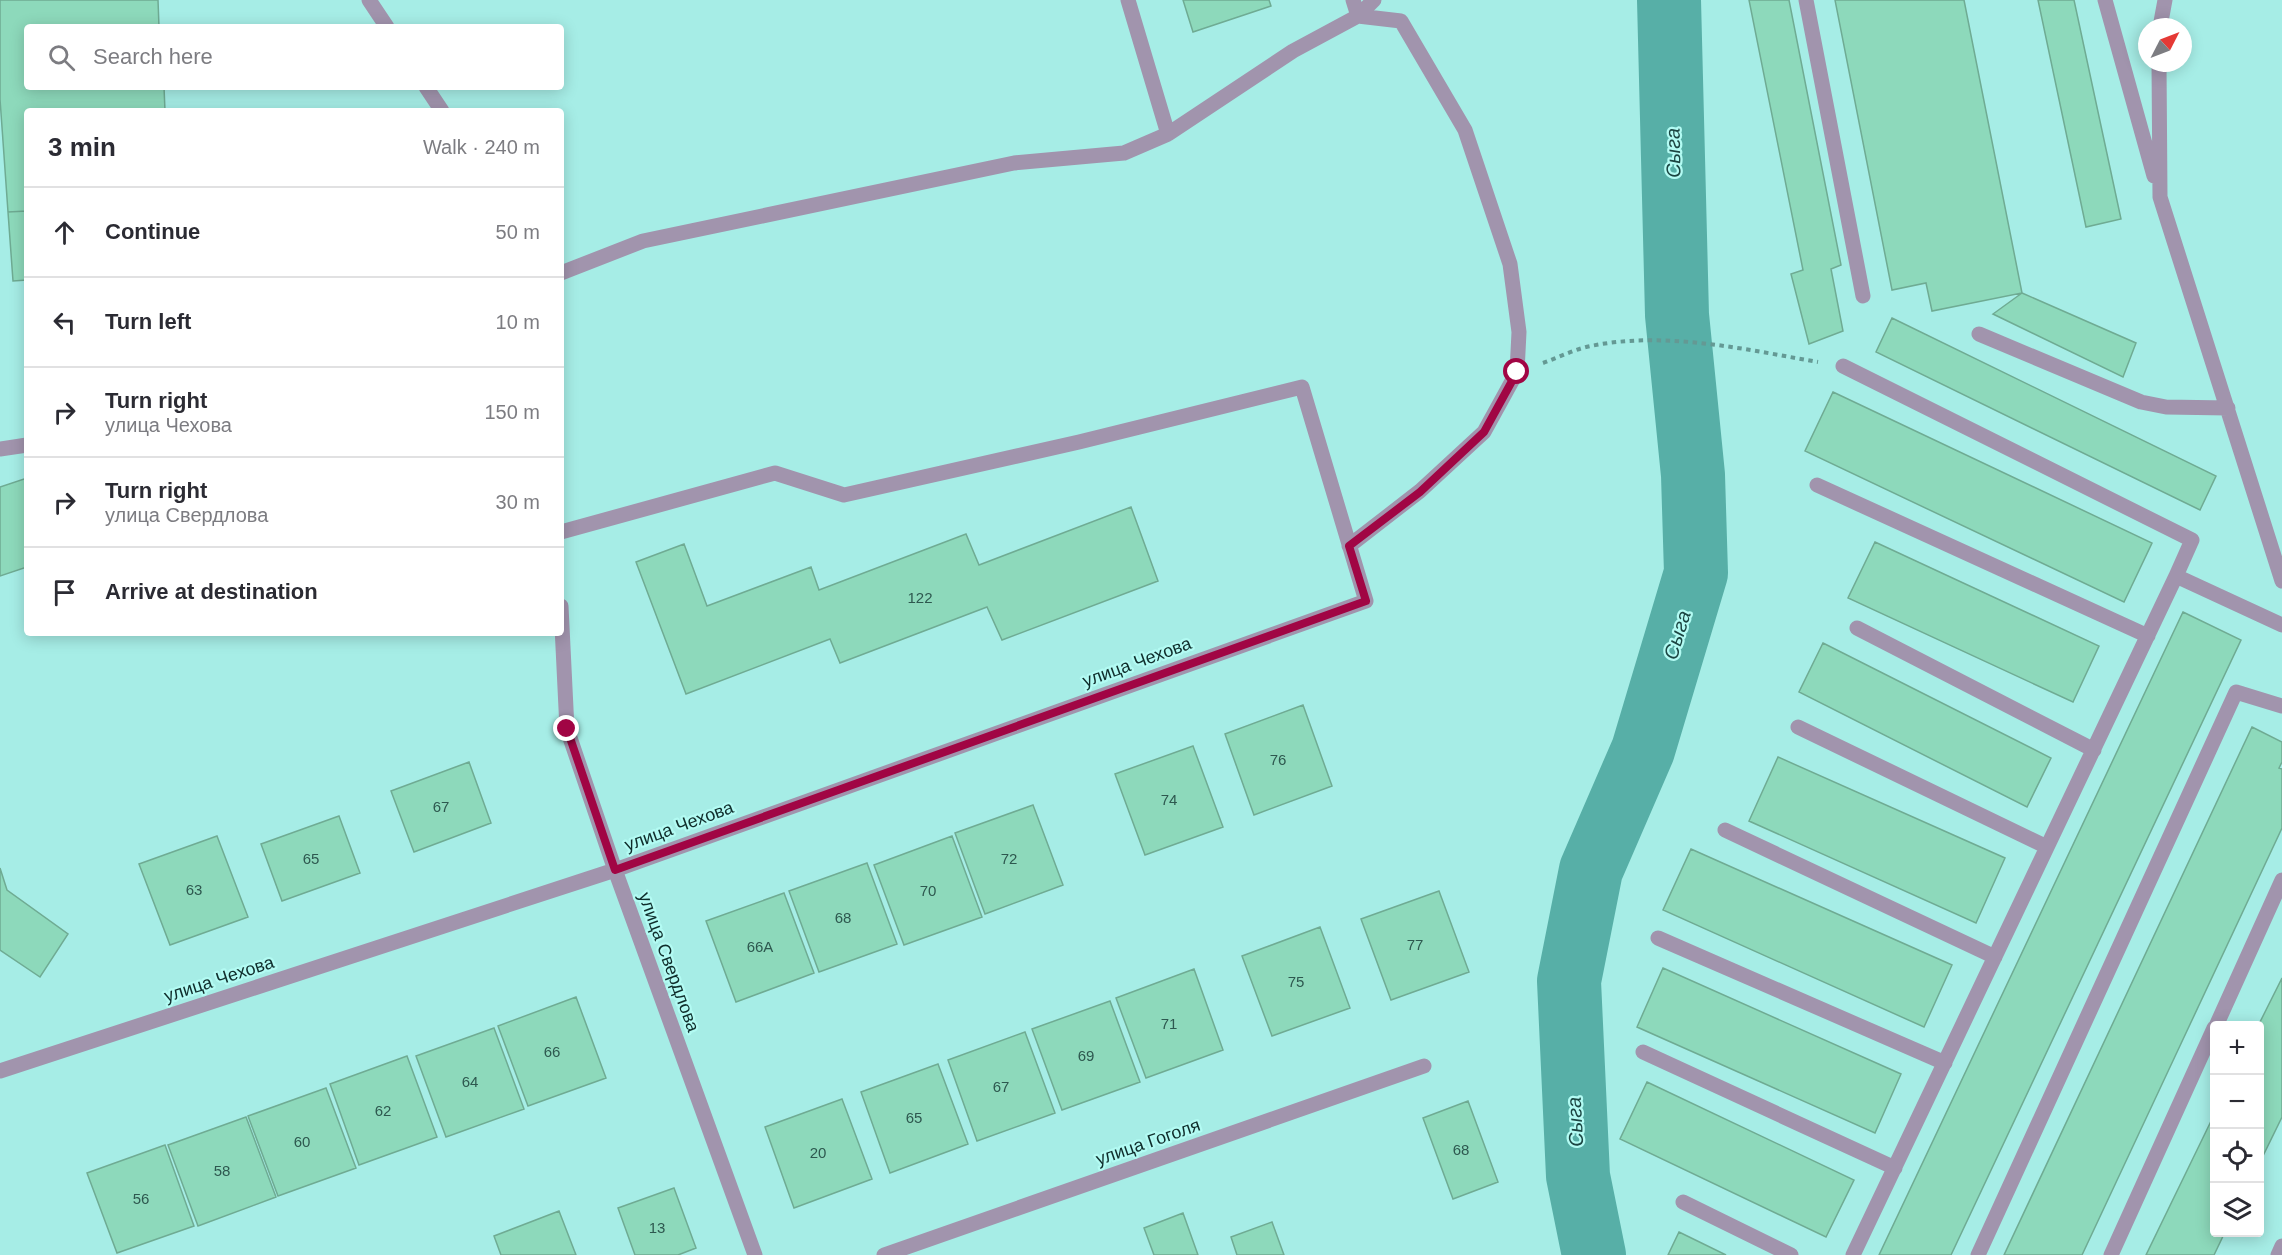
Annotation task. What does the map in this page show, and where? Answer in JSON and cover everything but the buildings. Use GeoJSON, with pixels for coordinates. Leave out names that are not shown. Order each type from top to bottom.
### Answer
{"type":"FeatureCollection","features":[{"type":"Feature","properties":{"kind":"street"},"geometry":{"type":"LineString","coordinates":[[369,0],[385,24]]}},
{"type":"Feature","properties":{"kind":"street"},"geometry":{"type":"LineString","coordinates":[[1128,0],[1168,134]]}},
{"type":"Feature","properties":{"kind":"street"},"geometry":{"type":"LineString","coordinates":[[1353,0],[1358,16]]}},
{"type":"Feature","properties":{"kind":"street"},"geometry":{"type":"LineString","coordinates":[[564,272],[643,241],[1014,164],[1124,153],[1168,134],[1293,51],[1358,16],[1374,0]]}},
{"type":"Feature","properties":{"kind":"street"},"geometry":{"type":"LineString","coordinates":[[1806,0],[1863,296]]}},
{"type":"Feature","properties":{"kind":"street"},"geometry":{"type":"LineString","coordinates":[[2105,0],[2160,197],[2282,580]]}},
{"type":"Feature","properties":{"kind":"street"},"geometry":{"type":"LineString","coordinates":[[2162,18],[2165,0]]}},
{"type":"Feature","properties":{"kind":"street"},"geometry":{"type":"LineString","coordinates":[[564,531],[776,473],[844,495],[1079,442],[1302,387],[1349,546],[1420,492],[1484,432],[1517,372],[1519,332],[1510,264],[1465,130],[1401,21],[1358,16]]}},
{"type":"Feature","properties":{"kind":"street"},"geometry":{"type":"LineString","coordinates":[[2159,72],[2160,197]]}},
{"type":"Feature","properties":{"kind":"street"},"geometry":{"type":"LineString","coordinates":[[428,90],[440,108]]}},
{"type":"Feature","properties":{"kind":"street"},"geometry":{"type":"LineString","coordinates":[[1979,334],[2141,402],[2166,407],[2228,408]]}},
{"type":"Feature","properties":{"kind":"street"},"geometry":{"type":"LineString","coordinates":[[1843,366],[2192,540],[1853,1255]]}},
{"type":"Feature","properties":{"kind":"street"},"geometry":{"type":"LineString","coordinates":[[0,449],[24,445]]}},
{"type":"Feature","properties":{"kind":"street"},"geometry":{"type":"LineString","coordinates":[[1817,485],[2148,636]]}},
{"type":"Feature","properties":{"kind":"street","name":"улица Чехова"},"geometry":{"type":"LineString","coordinates":[[0,1071],[615,870],[1366,601],[1349,546]]}},
{"type":"Feature","properties":{"kind":"street"},"geometry":{"type":"LineString","coordinates":[[2176,576],[2282,626]]}},
{"type":"Feature","properties":{"kind":"street"},"geometry":{"type":"LineString","coordinates":[[1857,628],[2094,750]]}},
{"type":"Feature","properties":{"kind":"street","name":"улица Свердлова"},"geometry":{"type":"LineString","coordinates":[[562,636],[567,729],[615,870],[755,1255]]}},
{"type":"Feature","properties":{"kind":"street"},"geometry":{"type":"LineString","coordinates":[[1978,1255],[2236,692],[2282,706]]}},
{"type":"Feature","properties":{"kind":"street"},"geometry":{"type":"LineString","coordinates":[[1798,727],[2047,847]]}},
{"type":"Feature","properties":{"kind":"street"},"geometry":{"type":"LineString","coordinates":[[1725,830],[1995,957]]}},
{"type":"Feature","properties":{"kind":"street"},"geometry":{"type":"LineString","coordinates":[[2218,1021],[2282,880]]}},
{"type":"Feature","properties":{"kind":"street"},"geometry":{"type":"LineString","coordinates":[[1658,938],[1945,1063]]}},
{"type":"Feature","properties":{"kind":"street"},"geometry":{"type":"LineString","coordinates":[[2111,1255],[2210,1038]]}},
{"type":"Feature","properties":{"kind":"street"},"geometry":{"type":"LineString","coordinates":[[1643,1052],[1895,1168]]}},
{"type":"Feature","properties":{"kind":"street","name":"улица Гоголя"},"geometry":{"type":"LineString","coordinates":[[884,1255],[1424,1066]]}},
{"type":"Feature","properties":{"kind":"street"},"geometry":{"type":"LineString","coordinates":[[1683,1202],[1791,1255]]}},
{"type":"Feature","properties":{"kind":"street"},"geometry":{"type":"LineString","coordinates":[[2278,1255],[2282,1246]]}},
{"type":"Feature","properties":{"kind":"path"},"geometry":{"type":"LineString","coordinates":[[1517,372],[1585,348],[1632,341],[1705,343],[1843,366]]}},
{"type":"Feature","properties":{"kind":"waterway","name":"Сыга"},"geometry":{"type":"LineString","coordinates":[[1594,1255],[1578,1176],[1569,981],[1591,870],[1643,750],[1696,573],[1693,475],[1677,315],[1669,0]]}},
{"type":"Feature","properties":{"kind":"route"},"geometry":{"type":"LineString","coordinates":[[567,729],[615,870],[1366,601],[1349,546],[1420,492],[1484,432],[1517,372]]}}]}
